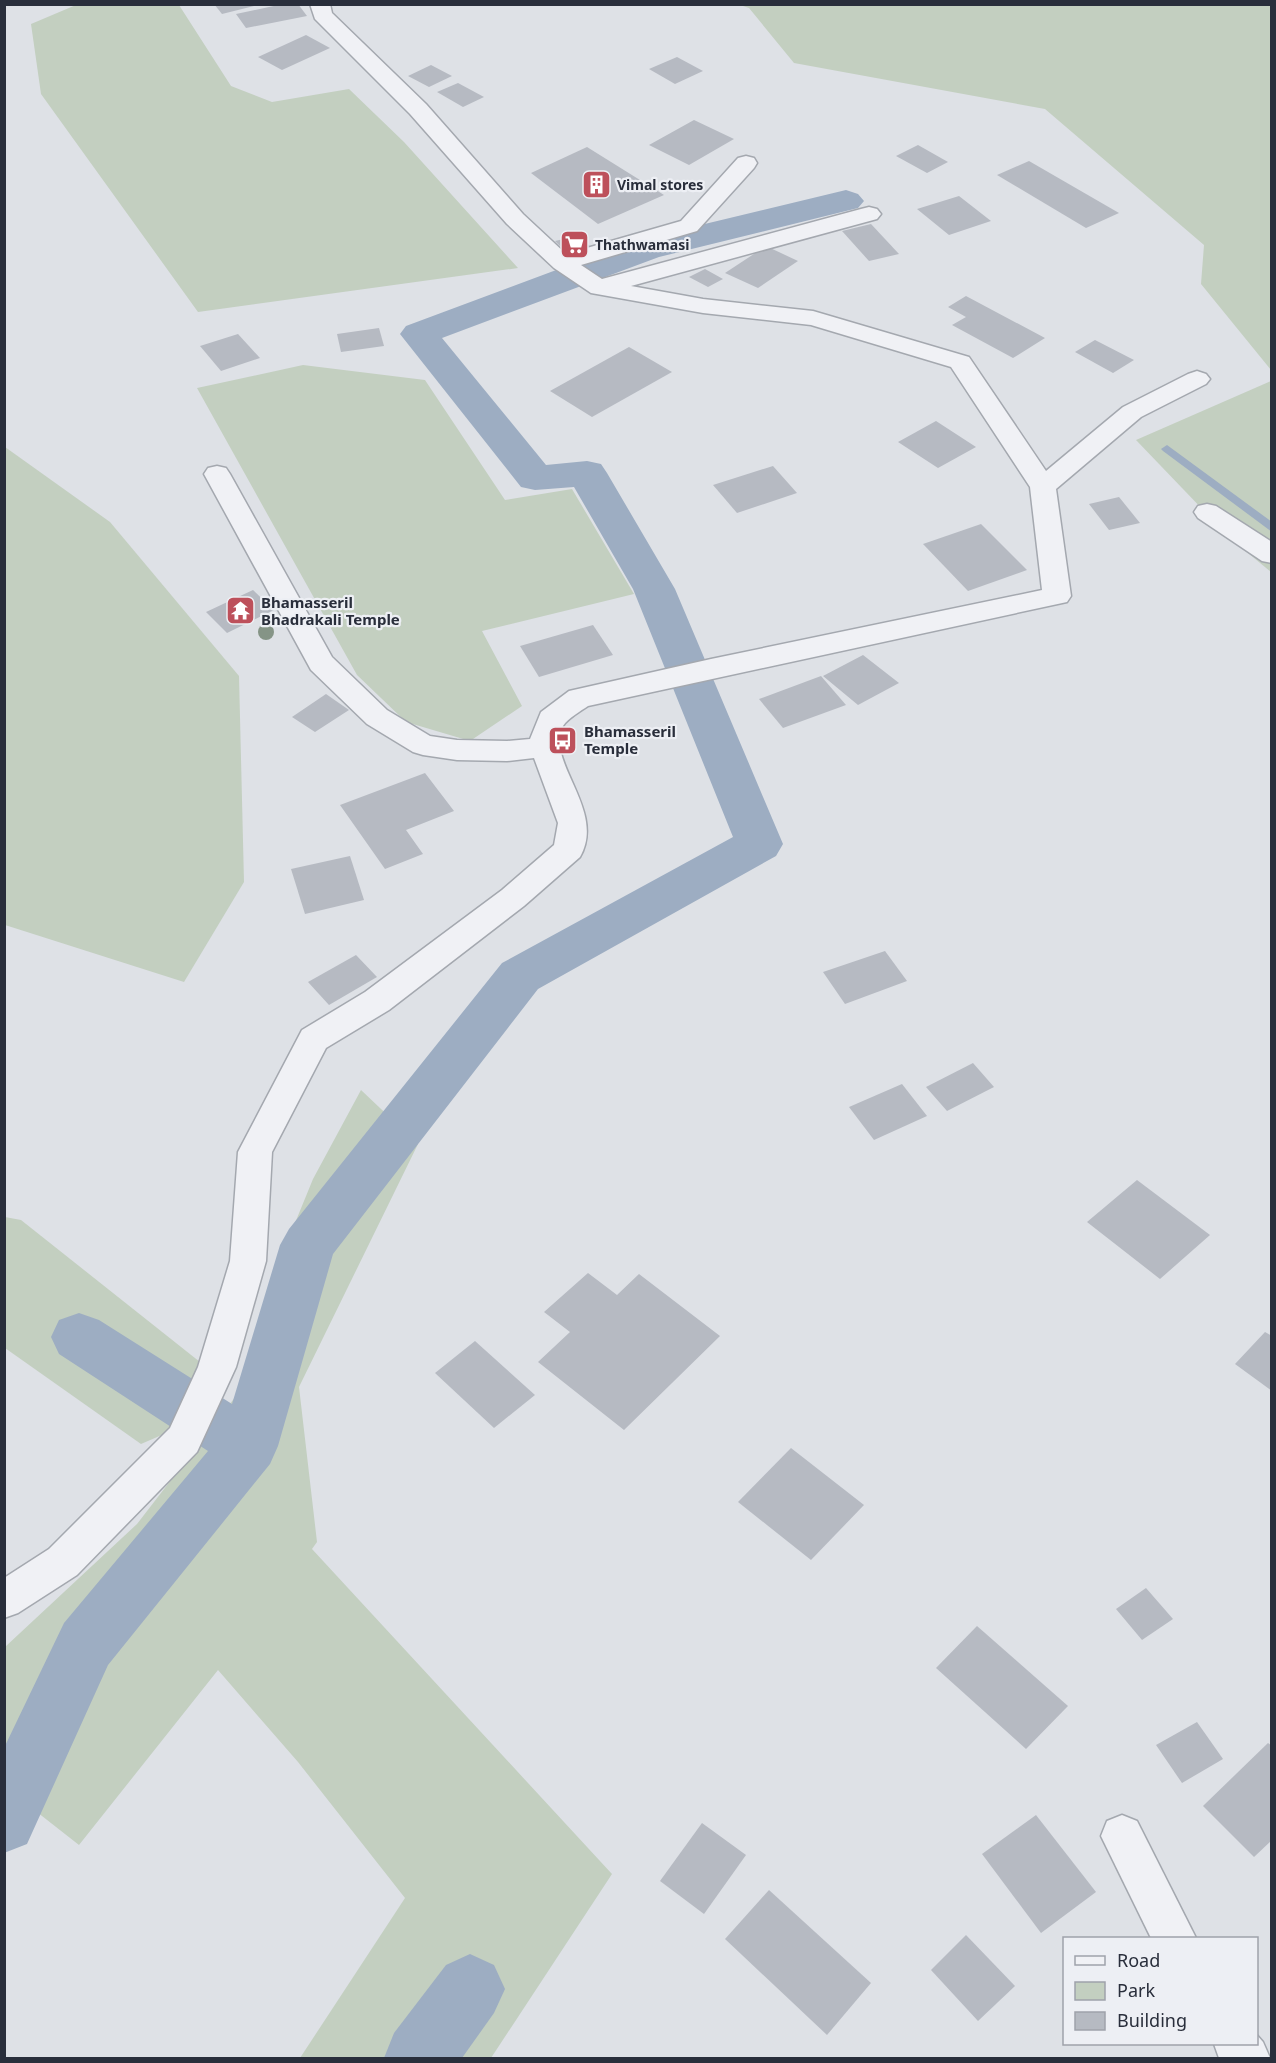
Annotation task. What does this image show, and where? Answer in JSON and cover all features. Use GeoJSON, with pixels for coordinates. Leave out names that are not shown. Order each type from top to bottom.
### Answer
{"type":"FeatureCollection","features":[{"type":"Feature","properties":{"kind":"street"},"geometry":{"type":"LineString","coordinates":[[4,1600],[63,1562],[184,1440],[217,1367],[248,1261],[255,1152],[314,1039],[377,1001],[513,898],[569,849],[573,823],[543,742],[552,719],[579,698],[1057,596],[1043,487],[960,362],[813,318],[703,306],[579,275],[514,219],[418,109],[322,15],[320,4]]}},
{"type":"Feature","properties":{"kind":"street"},"geometry":{"type":"LineString","coordinates":[[579,275],[689,226],[746,163]]}},
{"type":"Feature","properties":{"kind":"street"},"geometry":{"type":"LineString","coordinates":[[579,275],[869,214]]}},
{"type":"Feature","properties":{"kind":"street"},"geometry":{"type":"LineString","coordinates":[[1043,487],[1132,412],[1197,379]]}},
{"type":"Feature","properties":{"kind":"street"},"geometry":{"type":"LineString","coordinates":[[217,474],[321,663],[377,717],[423,745],[457,750],[497,751],[545,747]]}},
{"type":"Feature","properties":{"kind":"street"},"geometry":{"type":"LineString","coordinates":[[1207,512],[1272,555]]}},
{"type":"Feature","properties":{"kind":"street"},"geometry":{"type":"LineString","coordinates":[[1122,1836],[1173,1937]]}},
{"type":"Feature","properties":{"kind":"street"},"geometry":{"type":"LineString","coordinates":[[1237,2045],[1247,2058]]}},
{"type":"Feature","properties":{"kind":"green space"},"geometry":{"type":"Polygon","coordinates":[[[76,5],[179,5],[231,86],[272,102],[349,89],[404,142],[518,268],[198,312],[41,94],[31,24],[76,5]]]}},
{"type":"Feature","properties":{"kind":"green space"},"geometry":{"type":"Polygon","coordinates":[[[740,5],[1271,5],[1271,370],[1201,284],[1204,245],[1045,109],[794,63],[749,8],[740,5]]]}},
{"type":"Feature","properties":{"kind":"green space"},"geometry":{"type":"Polygon","coordinates":[[[303,365],[425,380],[505,500],[572,489],[634,594],[482,631],[522,706],[470,741],[406,722],[357,675],[197,388],[303,365]]]}},
{"type":"Feature","properties":{"kind":"green space"},"geometry":{"type":"Polygon","coordinates":[[[1271,381],[1271,572],[1231,539],[1136,440],[1271,381]]]}},
{"type":"Feature","properties":{"kind":"green space"},"geometry":{"type":"Polygon","coordinates":[[[5,447],[110,522],[239,676],[244,882],[184,982],[5,925],[5,447]]]}},
{"type":"Feature","properties":{"kind":"green space"},"geometry":{"type":"Polygon","coordinates":[[[361,1090],[418,1144],[299,1387],[317,1542],[312,1549],[612,1874],[491,2058],[300,2058],[405,1898],[298,1762],[218,1670],[79,1845],[5,1787],[5,1647],[137,1524],[236,1396],[270,1318],[286,1245],[313,1179],[361,1090]]]}},
{"type":"Feature","properties":{"kind":"green space"},"geometry":{"type":"Polygon","coordinates":[[[5,1217],[21,1220],[205,1366],[171,1431],[141,1444],[5,1348],[5,1217]]]}},
{"type":"Feature","properties":{"kind":"building"},"geometry":{"type":"Polygon","coordinates":[[[214,4],[258,4],[258,5],[222,14],[214,4]]]}},
{"type":"Feature","properties":{"kind":"building"},"geometry":{"type":"Polygon","coordinates":[[[283,4],[298,4],[307,16],[246,28],[236,14],[283,4]]]}},
{"type":"Feature","properties":{"kind":"building"},"geometry":{"type":"Polygon","coordinates":[[[306,35],[330,48],[282,70],[258,57],[306,35]]]}},
{"type":"Feature","properties":{"kind":"building"},"geometry":{"type":"Polygon","coordinates":[[[677,57],[703,71],[675,84],[649,69],[677,57]]]}},
{"type":"Feature","properties":{"kind":"building"},"geometry":{"type":"Polygon","coordinates":[[[431,65],[452,76],[429,87],[408,76],[431,65]]]}},
{"type":"Feature","properties":{"kind":"building"},"geometry":{"type":"Polygon","coordinates":[[[458,83],[484,97],[463,107],[437,92],[458,83]]]}},
{"type":"Feature","properties":{"kind":"building"},"geometry":{"type":"Polygon","coordinates":[[[694,120],[734,139],[689,165],[649,145],[694,120]]]}},
{"type":"Feature","properties":{"kind":"building"},"geometry":{"type":"Polygon","coordinates":[[[918,145],[948,162],[927,173],[896,156],[918,145]]]}},
{"type":"Feature","properties":{"kind":"building","name":"Vimal stores"},"geometry":{"type":"Polygon","coordinates":[[[587,147],[664,195],[598,224],[531,173],[587,147]]]}},
{"type":"Feature","properties":{"kind":"building"},"geometry":{"type":"Polygon","coordinates":[[[1029,161],[1119,213],[1086,228],[997,175],[1029,161]]]}},
{"type":"Feature","properties":{"kind":"building"},"geometry":{"type":"Polygon","coordinates":[[[959,196],[991,221],[949,235],[917,209],[959,196]]]}},
{"type":"Feature","properties":{"kind":"building"},"geometry":{"type":"Polygon","coordinates":[[[871,224],[899,254],[869,261],[842,231],[871,224]]]}},
{"type":"Feature","properties":{"kind":"building","name":"Thathwamasi"},"geometry":{"type":"Polygon","coordinates":[[[581,235],[591,248],[567,253],[555,241],[581,235]]]}},
{"type":"Feature","properties":{"kind":"building"},"geometry":{"type":"Polygon","coordinates":[[[766,246],[798,261],[758,288],[725,273],[766,246]]]}},
{"type":"Feature","properties":{"kind":"building"},"geometry":{"type":"Polygon","coordinates":[[[705,269],[723,279],[708,287],[689,277],[705,269]]]}},
{"type":"Feature","properties":{"kind":"building"},"geometry":{"type":"Polygon","coordinates":[[[966,296],[1045,338],[1013,358],[952,325],[966,317],[948,307],[966,296]]]}},
{"type":"Feature","properties":{"kind":"building"},"geometry":{"type":"Polygon","coordinates":[[[379,328],[384,346],[341,352],[337,334],[379,328]]]}},
{"type":"Feature","properties":{"kind":"building"},"geometry":{"type":"Polygon","coordinates":[[[238,334],[260,358],[221,371],[200,346],[238,334]]]}},
{"type":"Feature","properties":{"kind":"building"},"geometry":{"type":"Polygon","coordinates":[[[1095,340],[1134,360],[1113,373],[1075,352],[1095,340]]]}},
{"type":"Feature","properties":{"kind":"building"},"geometry":{"type":"Polygon","coordinates":[[[629,347],[672,372],[592,417],[550,391],[629,347]]]}},
{"type":"Feature","properties":{"kind":"building"},"geometry":{"type":"Polygon","coordinates":[[[936,421],[976,447],[938,468],[898,442],[936,421]]]}},
{"type":"Feature","properties":{"kind":"building"},"geometry":{"type":"Polygon","coordinates":[[[773,466],[797,493],[737,513],[713,485],[773,466]]]}},
{"type":"Feature","properties":{"kind":"building"},"geometry":{"type":"Polygon","coordinates":[[[1119,497],[1140,523],[1109,530],[1089,504],[1119,497]]]}},
{"type":"Feature","properties":{"kind":"building"},"geometry":{"type":"Polygon","coordinates":[[[981,524],[1027,570],[968,591],[923,544],[981,524]]]}},
{"type":"Feature","properties":{"kind":"building","name":"Bhamasseril Bhadrakali Temple"},"geometry":{"type":"Polygon","coordinates":[[[253,590],[274,610],[227,633],[206,612],[253,590]]]}},
{"type":"Feature","properties":{"kind":"building"},"geometry":{"type":"Polygon","coordinates":[[[593,625],[613,655],[539,677],[520,646],[593,625]]]}},
{"type":"Feature","properties":{"kind":"building"},"geometry":{"type":"Polygon","coordinates":[[[863,655],[899,683],[858,705],[823,676],[863,655]]]}},
{"type":"Feature","properties":{"kind":"building"},"geometry":{"type":"Polygon","coordinates":[[[821,676],[846,705],[783,728],[759,699],[821,676]]]}},
{"type":"Feature","properties":{"kind":"building"},"geometry":{"type":"Polygon","coordinates":[[[326,694],[349,710],[315,732],[292,717],[326,694]]]}},
{"type":"Feature","properties":{"kind":"building"},"geometry":{"type":"Polygon","coordinates":[[[425,773],[454,811],[406,830],[423,854],[385,869],[340,805],[425,773]]]}},
{"type":"Feature","properties":{"kind":"building"},"geometry":{"type":"Polygon","coordinates":[[[350,856],[364,900],[305,914],[291,869],[350,856]]]}},
{"type":"Feature","properties":{"kind":"building"},"geometry":{"type":"Polygon","coordinates":[[[885,951],[907,981],[845,1004],[823,972],[885,951]]]}},
{"type":"Feature","properties":{"kind":"building"},"geometry":{"type":"Polygon","coordinates":[[[356,955],[377,977],[329,1005],[308,982],[356,955]]]}},
{"type":"Feature","properties":{"kind":"building"},"geometry":{"type":"Polygon","coordinates":[[[973,1063],[994,1087],[947,1111],[926,1087],[973,1063]]]}},
{"type":"Feature","properties":{"kind":"building"},"geometry":{"type":"Polygon","coordinates":[[[902,1084],[927,1116],[874,1140],[849,1107],[902,1084]]]}},
{"type":"Feature","properties":{"kind":"building"},"geometry":{"type":"Polygon","coordinates":[[[1137,1180],[1210,1235],[1160,1279],[1087,1222],[1137,1180]]]}},
{"type":"Feature","properties":{"kind":"building"},"geometry":{"type":"Polygon","coordinates":[[[588,1273],[617,1295],[639,1274],[720,1336],[624,1430],[538,1362],[570,1332],[544,1312],[588,1273]]]}},
{"type":"Feature","properties":{"kind":"building"},"geometry":{"type":"Polygon","coordinates":[[[1265,1332],[1272,1336],[1272,1391],[1235,1364],[1265,1332]]]}},
{"type":"Feature","properties":{"kind":"building"},"geometry":{"type":"Polygon","coordinates":[[[475,1341],[535,1395],[494,1428],[435,1373],[475,1341]]]}},
{"type":"Feature","properties":{"kind":"building"},"geometry":{"type":"Polygon","coordinates":[[[791,1448],[864,1505],[811,1560],[738,1502],[791,1448]]]}},
{"type":"Feature","properties":{"kind":"building"},"geometry":{"type":"Polygon","coordinates":[[[1146,1588],[1173,1619],[1142,1640],[1116,1609],[1146,1588]]]}},
{"type":"Feature","properties":{"kind":"building"},"geometry":{"type":"Polygon","coordinates":[[[977,1626],[1068,1706],[1026,1749],[936,1668],[977,1626]]]}},
{"type":"Feature","properties":{"kind":"building"},"geometry":{"type":"Polygon","coordinates":[[[1197,1722],[1223,1759],[1182,1783],[1156,1745],[1197,1722]]]}},
{"type":"Feature","properties":{"kind":"building"},"geometry":{"type":"Polygon","coordinates":[[[1268,1743],[1272,1746],[1272,1840],[1254,1857],[1203,1806],[1268,1743]]]}},
{"type":"Feature","properties":{"kind":"building"},"geometry":{"type":"Polygon","coordinates":[[[1036,1815],[1096,1892],[1041,1933],[982,1854],[1036,1815]]]}},
{"type":"Feature","properties":{"kind":"building"},"geometry":{"type":"Polygon","coordinates":[[[702,1823],[746,1855],[704,1914],[660,1881],[702,1823]]]}},
{"type":"Feature","properties":{"kind":"building"},"geometry":{"type":"Polygon","coordinates":[[[769,1890],[871,1983],[827,2035],[725,1939],[769,1890]]]}},
{"type":"Feature","properties":{"kind":"building"},"geometry":{"type":"Polygon","coordinates":[[[966,1935],[1015,1986],[978,2021],[931,1970],[966,1935]]]}},
{"type":"Feature","properties":{"kind":"waterway"},"geometry":{"type":"LineString","coordinates":[[249,1446],[308,1245],[520,976],[759,844],[654,589],[587,473],[535,478],[419,334],[647,249],[846,201]]}},
{"type":"Feature","properties":{"kind":"waterway"},"geometry":{"type":"LineString","coordinates":[[1167,449],[1272,528]]}},
{"type":"Feature","properties":{"kind":"waterway"},"geometry":{"type":"LineString","coordinates":[[79,1337],[249,1446]]}},
{"type":"Feature","properties":{"kind":"waterway"},"geometry":{"type":"LineString","coordinates":[[4,1821],[86,1644],[249,1446]]}},
{"type":"Feature","properties":{"kind":"waterway"},"geometry":{"type":"LineString","coordinates":[[419,2058],[470,1989]]}},
{"type":"Feature","properties":{"kind":"place","name":"Vimal stores"},"geometry":{"type":"Point","coordinates":[596,184]}},
{"type":"Feature","properties":{"kind":"place","name":"Thathwamasi"},"geometry":{"type":"Point","coordinates":[574,244]}},
{"type":"Feature","properties":{"kind":"place","name":"Bhamasseril Bhadrakali Temple"},"geometry":{"type":"Point","coordinates":[240,611]}},
{"type":"Feature","properties":{"kind":"place","name":"Bhamasseril Temple"},"geometry":{"type":"Point","coordinates":[563,740]}}]}
